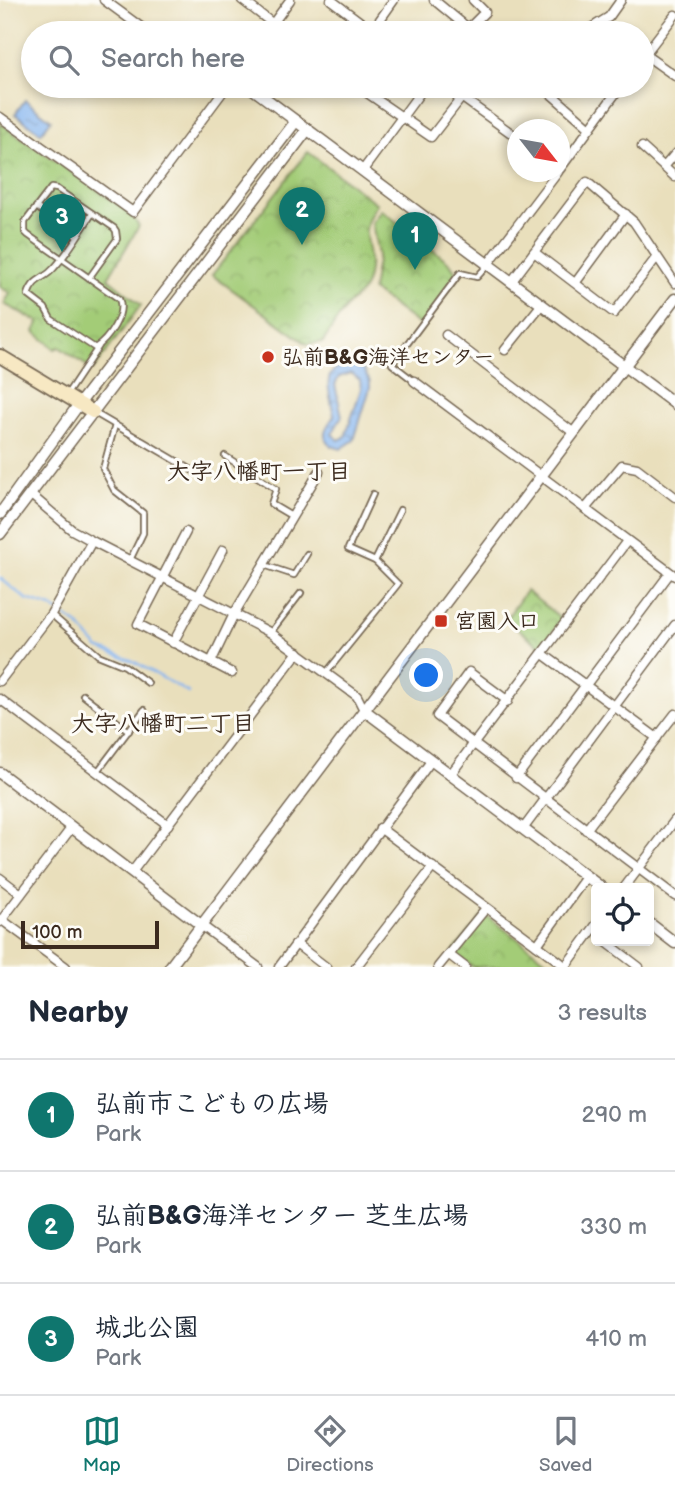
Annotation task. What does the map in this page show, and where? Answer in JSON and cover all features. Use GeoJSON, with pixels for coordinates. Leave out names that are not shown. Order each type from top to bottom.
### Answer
{"type":"FeatureCollection","features":[{"type":"Feature","properties":{"kind":"main road"},"geometry":{"type":"LineString","coordinates":[[1,360],[93,412]]}},
{"type":"Feature","properties":{"kind":"street"},"geometry":{"type":"LineString","coordinates":[[104,0],[133,21]]}},
{"type":"Feature","properties":{"kind":"street"},"geometry":{"type":"LineString","coordinates":[[242,0],[268,21]]}},
{"type":"Feature","properties":{"kind":"street"},"geometry":{"type":"LineString","coordinates":[[274,21],[290,0]]}},
{"type":"Feature","properties":{"kind":"street"},"geometry":{"type":"LineString","coordinates":[[331,0],[359,21]]}},
{"type":"Feature","properties":{"kind":"street"},"geometry":{"type":"LineString","coordinates":[[381,21],[394,0]]}},
{"type":"Feature","properties":{"kind":"street"},"geometry":{"type":"LineString","coordinates":[[434,0],[457,21]]}},
{"type":"Feature","properties":{"kind":"street"},"geometry":{"type":"LineString","coordinates":[[473,0],[485,12],[478,21]]}},
{"type":"Feature","properties":{"kind":"street"},"geometry":{"type":"LineString","coordinates":[[602,21],[609,17],[621,0]]}},
{"type":"Feature","properties":{"kind":"street"},"geometry":{"type":"LineString","coordinates":[[654,42],[675,15]]}},
{"type":"Feature","properties":{"kind":"street"},"geometry":{"type":"LineString","coordinates":[[654,63],[675,76]]}},
{"type":"Feature","properties":{"kind":"street"},"geometry":{"type":"LineString","coordinates":[[0,117],[132,212],[216,98]]}},
{"type":"Feature","properties":{"kind":"street"},"geometry":{"type":"LineString","coordinates":[[265,98],[675,404]]}},
{"type":"Feature","properties":{"kind":"street"},"geometry":{"type":"LineString","coordinates":[[373,98],[432,137],[461,98]]}},
{"type":"Feature","properties":{"kind":"street"},"geometry":{"type":"LineString","coordinates":[[363,170],[416,98]]}},
{"type":"Feature","properties":{"kind":"street"},"geometry":{"type":"LineString","coordinates":[[463,98],[507,131]]}},
{"type":"Feature","properties":{"kind":"street"},"geometry":{"type":"LineString","coordinates":[[556,98],[590,128]]}},
{"type":"Feature","properties":{"kind":"street"},"geometry":{"type":"LineString","coordinates":[[570,154],[612,98]]}},
{"type":"Feature","properties":{"kind":"street"},"geometry":{"type":"LineString","coordinates":[[0,514],[79,404],[296,121]]}},
{"type":"Feature","properties":{"kind":"street"},"geometry":{"type":"LineString","coordinates":[[0,534],[308,129]]}},
{"type":"Feature","properties":{"kind":"street"},"geometry":{"type":"LineString","coordinates":[[642,146],[675,177]]}},
{"type":"Feature","properties":{"kind":"street"},"geometry":{"type":"LineString","coordinates":[[664,167],[675,154]]}},
{"type":"Feature","properties":{"kind":"street"},"geometry":{"type":"LineString","coordinates":[[488,264],[549,182]]}},
{"type":"Feature","properties":{"kind":"street"},"geometry":{"type":"LineString","coordinates":[[512,281],[587,182],[626,214],[675,283]]}},
{"type":"Feature","properties":{"kind":"street"},"geometry":{"type":"LineString","coordinates":[[576,282],[626,214]]}},
{"type":"Feature","properties":{"kind":"street"},"geometry":{"type":"LineString","coordinates":[[534,252],[614,313],[656,258]]}},
{"type":"Feature","properties":{"kind":"street"},"geometry":{"type":"LineString","coordinates":[[170,967],[675,299]]}},
{"type":"Feature","properties":{"kind":"street"},"geometry":{"type":"LineString","coordinates":[[505,350],[542,304]]}},
{"type":"Feature","properties":{"kind":"street"},"geometry":{"type":"LineString","coordinates":[[446,335],[574,433]]}},
{"type":"Feature","properties":{"kind":"street"},"geometry":{"type":"LineString","coordinates":[[515,337],[523,344]]}},
{"type":"Feature","properties":{"kind":"street"},"geometry":{"type":"LineString","coordinates":[[414,381],[673,575],[586,684],[516,778]]}},
{"type":"Feature","properties":{"kind":"street"},"geometry":{"type":"LineString","coordinates":[[585,509],[621,465],[637,468],[675,496]]}},
{"type":"Feature","properties":{"kind":"street"},"geometry":{"type":"LineString","coordinates":[[211,662],[234,614],[319,472]]}},
{"type":"Feature","properties":{"kind":"street"},"geometry":{"type":"LineString","coordinates":[[30,494],[72,530],[271,633],[357,696],[364,710],[595,883]]}},
{"type":"Feature","properties":{"kind":"street"},"geometry":{"type":"LineString","coordinates":[[186,532],[138,624],[232,673]]}},
{"type":"Feature","properties":{"kind":"street"},"geometry":{"type":"LineString","coordinates":[[0,681],[51,614],[92,541]]}},
{"type":"Feature","properties":{"kind":"street"},"geometry":{"type":"LineString","coordinates":[[450,775],[627,541]]}},
{"type":"Feature","properties":{"kind":"street"},"geometry":{"type":"LineString","coordinates":[[173,643],[223,550]]}},
{"type":"Feature","properties":{"kind":"street"},"geometry":{"type":"LineString","coordinates":[[523,829],[675,625]]}},
{"type":"Feature","properties":{"kind":"street"},"geometry":{"type":"LineString","coordinates":[[132,872],[298,652]]}},
{"type":"Feature","properties":{"kind":"street"},"geometry":{"type":"LineString","coordinates":[[544,654],[657,738]]}},
{"type":"Feature","properties":{"kind":"street"},"geometry":{"type":"LineString","coordinates":[[508,701],[469,672],[437,716],[675,896]]}},
{"type":"Feature","properties":{"kind":"street"},"geometry":{"type":"LineString","coordinates":[[0,698],[168,825]]}},
{"type":"Feature","properties":{"kind":"street"},"geometry":{"type":"LineString","coordinates":[[586,830],[675,714]]}},
{"type":"Feature","properties":{"kind":"street"},"geometry":{"type":"LineString","coordinates":[[279,967],[431,761]]}},
{"type":"Feature","properties":{"kind":"street"},"geometry":{"type":"LineString","coordinates":[[0,773],[258,967]]}},
{"type":"Feature","properties":{"kind":"street"},"geometry":{"type":"LineString","coordinates":[[628,883],[672,830],[675,820]]}},
{"type":"Feature","properties":{"kind":"street"},"geometry":{"type":"LineString","coordinates":[[66,967],[1,921],[72,827]]}},
{"type":"Feature","properties":{"kind":"street"},"geometry":{"type":"LineString","coordinates":[[380,828],[564,967],[591,935]]}},
{"type":"Feature","properties":{"kind":"street"},"geometry":{"type":"LineString","coordinates":[[356,967],[433,867]]}},
{"type":"Feature","properties":{"kind":"street"},"geometry":{"type":"LineString","coordinates":[[537,945],[586,877]]}},
{"type":"Feature","properties":{"kind":"street"},"geometry":{"type":"LineString","coordinates":[[0,878],[21,894]]}},
{"type":"Feature","properties":{"kind":"street"},"geometry":{"type":"LineString","coordinates":[[438,967],[486,908]]}},
{"type":"Feature","properties":{"kind":"street"},"geometry":{"type":"LineString","coordinates":[[654,927],[675,943]]}},
{"type":"Feature","properties":{"kind":"street"},"geometry":{"type":"LineString","coordinates":[[296,944],[326,967]]}},
{"type":"Feature","properties":{"kind":"street"},"geometry":{"type":"LineString","coordinates":[[612,946],[639,967]]}},
{"type":"Feature","properties":{"kind":"street"},"geometry":{"type":"LineString","coordinates":[[448,954],[465,967]]}},
{"type":"Feature","properties":{"kind":"lane"},"geometry":{"type":"LineString","coordinates":[[66,396],[120,315],[121,304],[119,299],[89,278],[25,232],[23,225],[47,190],[54,188],[117,234],[89,278]]}},
{"type":"Feature","properties":{"kind":"lane"},"geometry":{"type":"LineString","coordinates":[[36,207],[77,236]]}},
{"type":"Feature","properties":{"kind":"lane"},"geometry":{"type":"LineString","coordinates":[[92,214],[52,271],[37,279],[29,291],[29,298],[45,308],[51,320],[92,348],[99,345]]}},
{"type":"Feature","properties":{"kind":"lane"},"geometry":{"type":"LineString","coordinates":[[414,381],[392,364],[460,273],[477,277],[488,264]]}},
{"type":"Feature","properties":{"kind":"lane"},"geometry":{"type":"LineString","coordinates":[[93,412],[197,473]]}},
{"type":"Feature","properties":{"kind":"lane"},"geometry":{"type":"LineString","coordinates":[[115,425],[103,469],[114,490],[143,513],[143,534],[129,561]]}},
{"type":"Feature","properties":{"kind":"lane"},"geometry":{"type":"LineString","coordinates":[[225,456],[276,489],[271,504],[293,517]]}},
{"type":"Feature","properties":{"kind":"lane"},"geometry":{"type":"LineString","coordinates":[[326,673],[398,584],[375,561],[348,549],[373,494]]}},
{"type":"Feature","properties":{"kind":"lane"},"geometry":{"type":"LineString","coordinates":[[375,561],[400,510]]}},
{"type":"Feature","properties":{"kind":"lane"},"geometry":{"type":"LineString","coordinates":[[264,565],[294,575],[307,554]]}},
{"type":"Feature","properties":{"kind":"lane"},"geometry":{"type":"LineString","coordinates":[[271,633],[302,593]]}},
{"type":"Feature","properties":{"kind":"lane"},"geometry":{"type":"LineString","coordinates":[[51,614],[98,655],[125,666],[148,682]]}},
{"type":"Feature","properties":{"kind":"lane"},"geometry":{"type":"LineString","coordinates":[[83,695],[129,731]]}},
{"type":"Feature","properties":{"kind":"lane"},"geometry":{"type":"LineString","coordinates":[[97,772],[144,710]]}},
{"type":"Feature","properties":{"kind":"green space"},"geometry":{"type":"Polygon","coordinates":[[[0,123],[129,212],[139,226],[108,278],[141,305],[93,370],[59,347],[55,349],[35,332],[39,322],[4,304],[10,293],[0,287],[0,123]]]}},
{"type":"Feature","properties":{"kind":"green space"},"geometry":{"type":"Polygon","coordinates":[[[308,152],[377,204],[367,226],[369,273],[365,286],[349,303],[323,342],[307,344],[212,275],[308,152]]]}},
{"type":"Feature","properties":{"kind":"green space"},"geometry":{"type":"Polygon","coordinates":[[[381,210],[450,263],[459,277],[421,326],[372,290],[378,255],[372,223],[381,210]]]}},
{"type":"Feature","properties":{"kind":"green space"},"geometry":{"type":"Polygon","coordinates":[[[526,591],[562,619],[541,647],[506,619],[526,591]]]}},
{"type":"Feature","properties":{"kind":"green space"},"geometry":{"type":"Polygon","coordinates":[[[484,914],[554,967],[473,967],[453,952],[484,914]]]}},
{"type":"Feature","properties":{"kind":"water"},"geometry":{"type":"Polygon","coordinates":[[[25,100],[51,120],[41,133],[15,114],[25,100]]]}},
{"type":"Feature","properties":{"kind":"water"},"geometry":{"type":"Polygon","coordinates":[[[346,364],[363,369],[370,382],[354,440],[341,449],[331,446],[325,438],[327,427],[334,416],[329,378],[337,368],[346,364]],[[351,373],[339,377],[335,385],[342,416],[332,434],[339,440],[345,437],[361,389],[360,380],[351,373]]]}},
{"type":"Feature","properties":{"kind":"waterway"},"geometry":{"type":"LineString","coordinates":[[0,578],[26,599],[52,607],[77,624],[98,648],[133,661],[189,693]]}},
{"type":"Feature","properties":{"kind":"place","name":"弘前B&G海洋センター 芝生広場"},"geometry":{"type":"Point","coordinates":[302,245]}},
{"type":"Feature","properties":{"kind":"place","name":"城北公園"},"geometry":{"type":"Point","coordinates":[62,252]}},
{"type":"Feature","properties":{"kind":"place","name":"弘前市こどもの広場"},"geometry":{"type":"Point","coordinates":[415,270]}},
{"type":"Feature","properties":{"kind":"place","name":"弘前B&G海洋センター"},"geometry":{"type":"Point","coordinates":[268,357]}},
{"type":"Feature","properties":{"kind":"place","name":"宮園入口"},"geometry":{"type":"Point","coordinates":[441,621]}},
{"type":"Feature","properties":{"kind":"district","name":"大字八幡町一丁目"},"geometry":{"type":"Point","coordinates":[259,472]}},
{"type":"Feature","properties":{"kind":"district","name":"大字八幡町二丁目"},"geometry":{"type":"Point","coordinates":[163,724]}}]}
